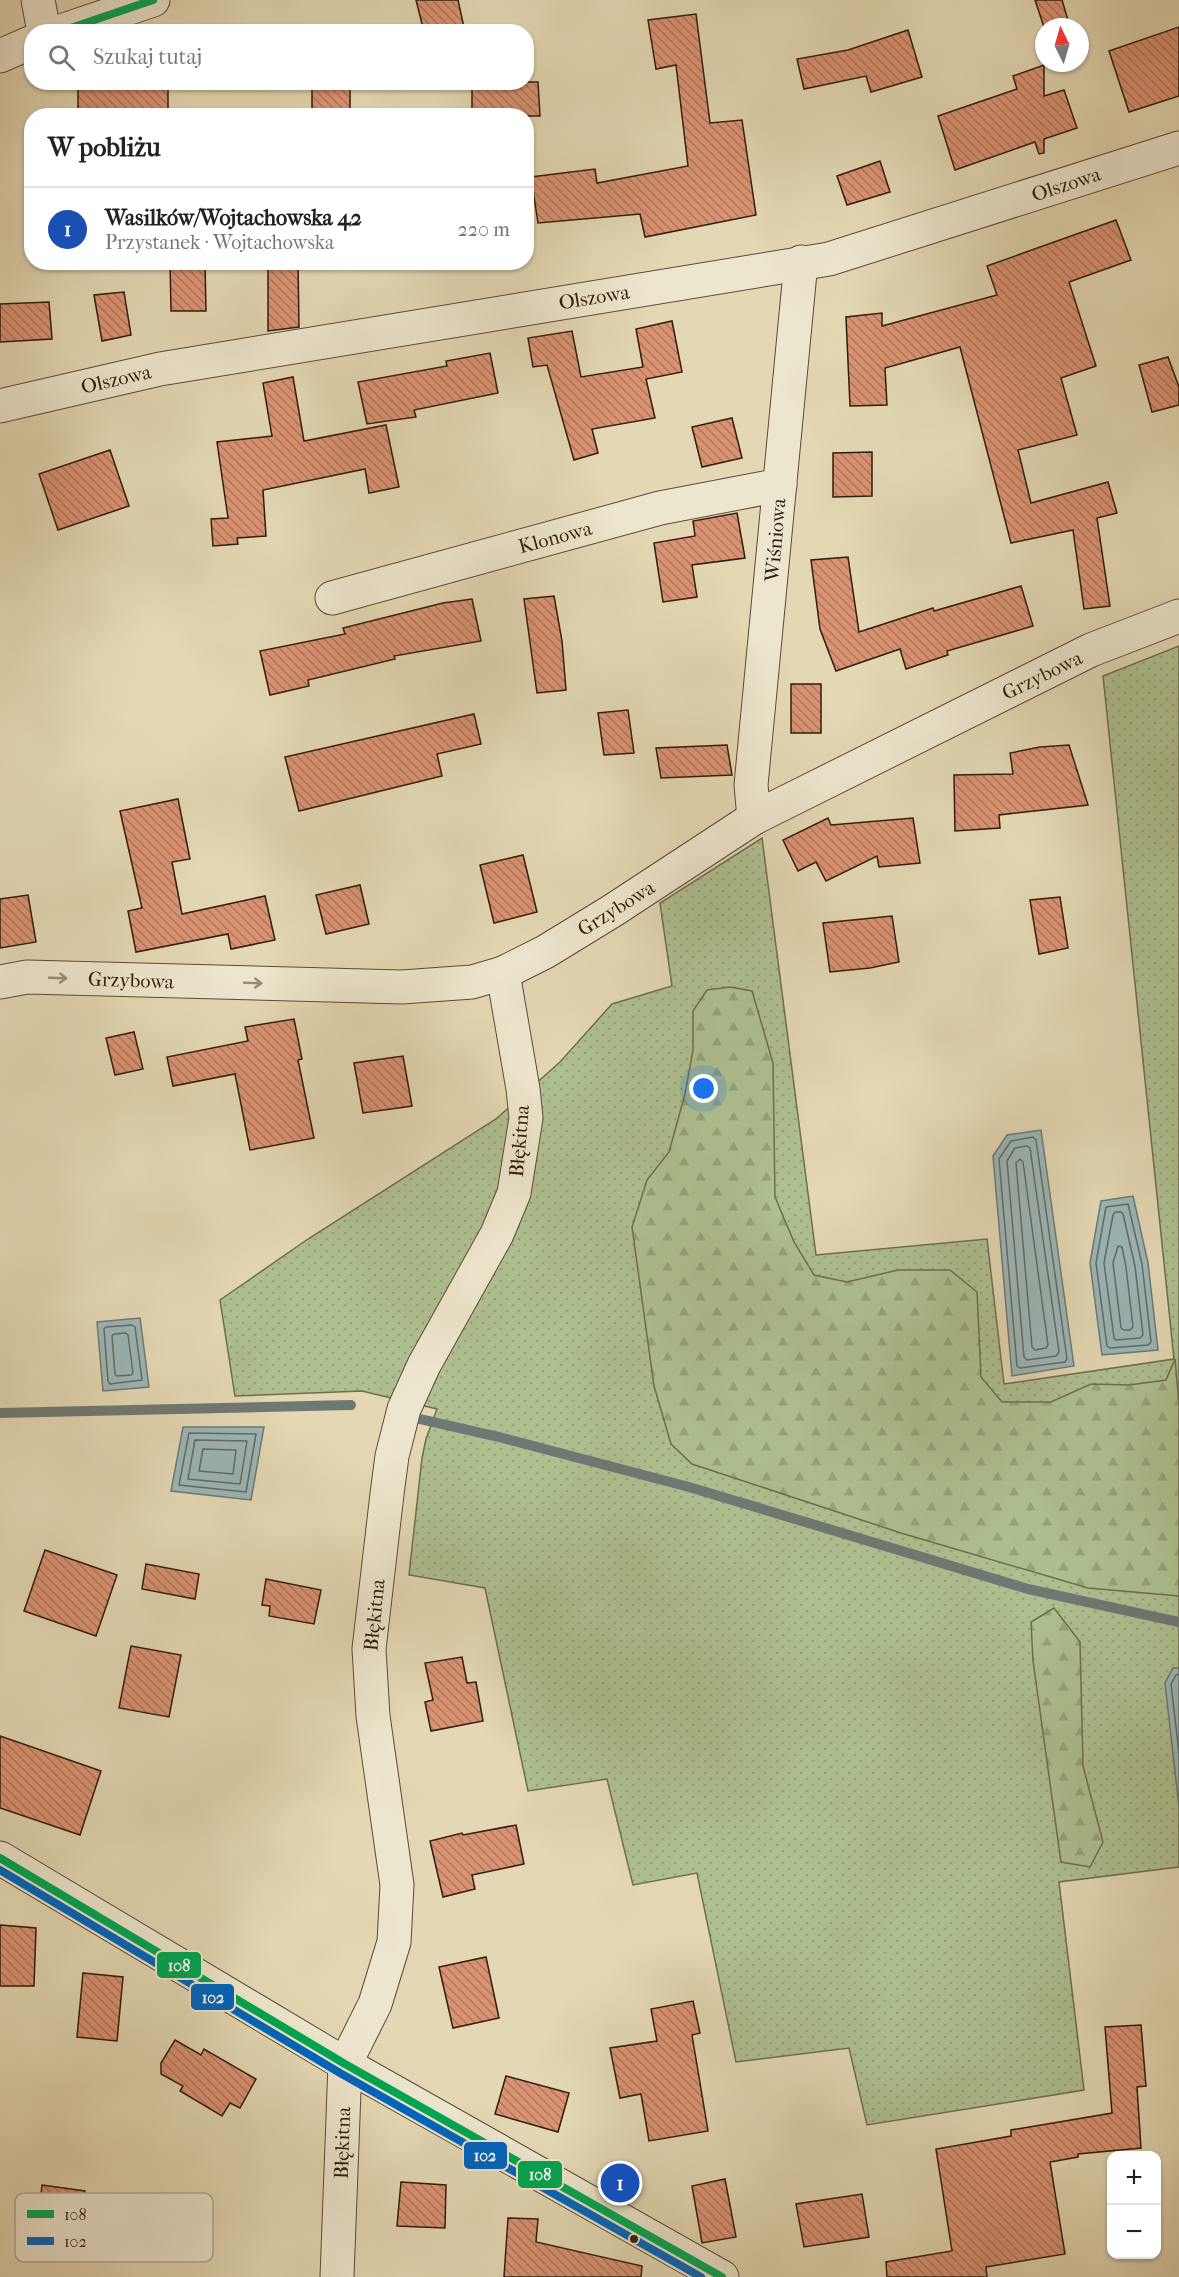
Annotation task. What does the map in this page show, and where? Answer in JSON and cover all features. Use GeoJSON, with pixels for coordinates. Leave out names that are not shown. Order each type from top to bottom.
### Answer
{"type":"FeatureCollection","features":[{"type":"Feature","properties":{"kind":"street"},"geometry":{"type":"LineString","coordinates":[[38,0],[42,24]]}},
{"type":"Feature","properties":{"kind":"street"},"geometry":{"type":"LineString","coordinates":[[82,24],[153,0]]}},
{"type":"Feature","properties":{"kind":"street"},"geometry":{"type":"LineString","coordinates":[[0,56],[24,46]]}},
{"type":"Feature","properties":{"kind":"street","name":"Olszowa"},"geometry":{"type":"LineString","coordinates":[[0,406],[160,369],[829,259],[1179,148]]}},
{"type":"Feature","properties":{"kind":"street","name":"Wiśniowa"},"geometry":{"type":"LineString","coordinates":[[754,818],[751,785],[801,262]]}},
{"type":"Feature","properties":{"kind":"street","name":"Klonowa"},"geometry":{"type":"LineString","coordinates":[[332,598],[660,508],[780,485]]}},
{"type":"Feature","properties":{"kind":"street","name":"Grzybowa"},"geometry":{"type":"LineString","coordinates":[[0,982],[27,977],[402,987],[472,982],[503,973],[545,952],[612,911],[754,818],[1091,651],[1179,616]]}},
{"type":"Feature","properties":{"kind":"street","name":"Błękitna"},"geometry":{"type":"LineString","coordinates":[[337,2277],[345,2064],[375,2004],[394,1942],[397,1885],[373,1716],[369,1649],[392,1456],[400,1423],[413,1389],[497,1234],[514,1193],[526,1118],[503,973]]}},
{"type":"Feature","properties":{"kind":"street"},"geometry":{"type":"LineString","coordinates":[[0,1858],[345,2064],[722,2277]]}},
{"type":"Feature","properties":{"kind":"green space"},"geometry":{"type":"Polygon","coordinates":[[[1179,646],[1179,1867],[1059,1882],[1084,2090],[867,2125],[849,2048],[736,2062],[697,1873],[633,1885],[607,1779],[528,1791],[485,1588],[409,1575],[422,1458],[437,1409],[362,1391],[235,1396],[220,1300],[308,1239],[496,1119],[560,1062],[612,1004],[672,986],[660,903],[762,838],[816,1255],[987,1239],[1004,1384],[1174,1359],[1103,676],[1179,646]]]}},
{"type":"Feature","properties":{"kind":"green space"},"geometry":{"type":"Polygon","coordinates":[[[730,987],[752,991],[773,1063],[775,1197],[794,1242],[814,1275],[847,1282],[898,1270],[950,1270],[977,1292],[981,1377],[1002,1402],[1051,1402],[1091,1384],[1129,1385],[1166,1380],[1175,1359],[1179,1405],[1179,1596],[1088,1588],[901,1533],[692,1464],[671,1444],[654,1386],[632,1227],[647,1180],[669,1152],[685,1094],[693,1050],[693,1011],[707,990],[730,987]]]}},
{"type":"Feature","properties":{"kind":"green space"},"geometry":{"type":"Polygon","coordinates":[[[1054,1608],[1080,1642],[1083,1766],[1103,1842],[1090,1867],[1061,1862],[1033,1661],[1031,1622],[1054,1608]]]}},
{"type":"Feature","properties":{"kind":"water"},"geometry":{"type":"Polygon","coordinates":[[[1041,1130],[1074,1366],[1012,1376],[993,1156],[1007,1135],[1041,1130]]]}},
{"type":"Feature","properties":{"kind":"water"},"geometry":{"type":"Polygon","coordinates":[[[1133,1196],[1148,1263],[1158,1350],[1102,1355],[1090,1263],[1101,1201],[1133,1196]]]}},
{"type":"Feature","properties":{"kind":"water"},"geometry":{"type":"Polygon","coordinates":[[[140,1318],[149,1387],[103,1391],[97,1322],[140,1318]]]}},
{"type":"Feature","properties":{"kind":"water"},"geometry":{"type":"Polygon","coordinates":[[[183,1427],[264,1427],[251,1500],[171,1491],[183,1427]]]}},
{"type":"Feature","properties":{"kind":"water"},"geometry":{"type":"Polygon","coordinates":[[[1173,1668],[1179,1668],[1179,1807],[1165,1683],[1173,1668]]]}},
{"type":"Feature","properties":{"kind":"building"},"geometry":{"type":"Polygon","coordinates":[[[416,0],[458,0],[463,24],[422,24],[416,0]]]}},
{"type":"Feature","properties":{"kind":"building"},"geometry":{"type":"Polygon","coordinates":[[[1035,0],[1062,0],[1067,18],[1041,18],[1035,0]]]}},
{"type":"Feature","properties":{"kind":"building"},"geometry":{"type":"Polygon","coordinates":[[[696,14],[710,123],[742,120],[756,215],[645,237],[640,214],[538,223],[534,177],[595,169],[597,183],[688,166],[676,65],[656,69],[648,20],[696,14]]]}},
{"type":"Feature","properties":{"kind":"building"},"geometry":{"type":"Polygon","coordinates":[[[1179,27],[1179,96],[1129,112],[1109,51],[1179,27]]]}},
{"type":"Feature","properties":{"kind":"building"},"geometry":{"type":"Polygon","coordinates":[[[908,30],[922,77],[871,92],[866,76],[804,89],[797,59],[848,50],[908,30]]]}},
{"type":"Feature","properties":{"kind":"building"},"geometry":{"type":"Polygon","coordinates":[[[1035,68],[1035,72],[1044,72],[1044,96],[1064,90],[1077,128],[1044,139],[1044,153],[1039,154],[1035,142],[955,170],[938,116],[1017,89],[1013,76],[1035,68]]]}},
{"type":"Feature","properties":{"kind":"building"},"geometry":{"type":"Polygon","coordinates":[[[534,82],[538,82],[540,116],[534,116],[534,108],[472,108],[472,90],[534,90],[534,82]]]}},
{"type":"Feature","properties":{"kind":"building"},"geometry":{"type":"Polygon","coordinates":[[[78,90],[168,90],[168,108],[78,108],[78,90]]]}},
{"type":"Feature","properties":{"kind":"building"},"geometry":{"type":"Polygon","coordinates":[[[312,90],[350,90],[350,108],[312,108],[312,90]]]}},
{"type":"Feature","properties":{"kind":"building"},"geometry":{"type":"Polygon","coordinates":[[[880,161],[890,192],[847,205],[837,176],[880,161]]]}},
{"type":"Feature","properties":{"kind":"building"},"geometry":{"type":"Polygon","coordinates":[[[1116,220],[1131,260],[1069,282],[1096,366],[1061,378],[1077,435],[1018,450],[1031,503],[1108,482],[1117,513],[1097,518],[1110,606],[1084,609],[1073,530],[1011,543],[960,347],[885,368],[887,405],[850,406],[846,317],[882,313],[882,326],[997,295],[987,266],[1116,220]]]}},
{"type":"Feature","properties":{"kind":"building"},"geometry":{"type":"Polygon","coordinates":[[[170,270],[205,270],[206,311],[171,311],[170,270]]]}},
{"type":"Feature","properties":{"kind":"building"},"geometry":{"type":"Polygon","coordinates":[[[268,270],[298,270],[299,327],[268,331],[268,270]]]}},
{"type":"Feature","properties":{"kind":"building"},"geometry":{"type":"Polygon","coordinates":[[[124,292],[131,335],[102,341],[94,295],[124,292]]]}},
{"type":"Feature","properties":{"kind":"building"},"geometry":{"type":"Polygon","coordinates":[[[49,302],[52,339],[0,342],[0,304],[49,302]]]}},
{"type":"Feature","properties":{"kind":"building"},"geometry":{"type":"Polygon","coordinates":[[[672,321],[682,372],[646,379],[655,418],[592,429],[598,453],[574,460],[547,365],[533,367],[528,338],[572,331],[581,377],[643,367],[636,329],[672,321]]]}},
{"type":"Feature","properties":{"kind":"building"},"geometry":{"type":"Polygon","coordinates":[[[490,353],[498,393],[414,410],[416,417],[367,424],[358,382],[447,366],[446,361],[490,353]]]}},
{"type":"Feature","properties":{"kind":"building"},"geometry":{"type":"Polygon","coordinates":[[[1168,357],[1179,387],[1179,405],[1152,412],[1139,365],[1168,357]]]}},
{"type":"Feature","properties":{"kind":"building"},"geometry":{"type":"Polygon","coordinates":[[[293,377],[304,441],[386,425],[399,487],[369,493],[365,469],[263,490],[266,536],[237,538],[238,544],[213,546],[211,519],[228,518],[217,442],[272,436],[263,383],[293,377]]]}},
{"type":"Feature","properties":{"kind":"building"},"geometry":{"type":"Polygon","coordinates":[[[732,418],[742,458],[702,467],[692,427],[732,418]]]}},
{"type":"Feature","properties":{"kind":"building"},"geometry":{"type":"Polygon","coordinates":[[[110,450],[129,506],[58,530],[39,474],[110,450]]]}},
{"type":"Feature","properties":{"kind":"building"},"geometry":{"type":"Polygon","coordinates":[[[872,452],[872,496],[833,497],[833,453],[872,452]]]}},
{"type":"Feature","properties":{"kind":"building"},"geometry":{"type":"Polygon","coordinates":[[[737,513],[745,558],[692,565],[697,597],[663,602],[654,543],[695,536],[693,521],[737,513]]]}},
{"type":"Feature","properties":{"kind":"building"},"geometry":{"type":"Polygon","coordinates":[[[848,557],[859,632],[933,608],[934,611],[1021,586],[1033,626],[947,651],[948,655],[906,669],[900,649],[836,671],[820,629],[811,560],[848,557]]]}},
{"type":"Feature","properties":{"kind":"building"},"geometry":{"type":"Polygon","coordinates":[[[554,596],[562,641],[566,690],[537,693],[524,599],[554,596]]]}},
{"type":"Feature","properties":{"kind":"building"},"geometry":{"type":"Polygon","coordinates":[[[472,599],[481,641],[394,656],[395,659],[308,680],[309,686],[270,695],[260,651],[345,634],[343,628],[443,603],[472,599]]]}},
{"type":"Feature","properties":{"kind":"building"},"geometry":{"type":"Polygon","coordinates":[[[791,684],[821,684],[821,733],[791,733],[791,684]]]}},
{"type":"Feature","properties":{"kind":"building"},"geometry":{"type":"Polygon","coordinates":[[[628,710],[634,753],[604,755],[598,713],[628,710]]]}},
{"type":"Feature","properties":{"kind":"building"},"geometry":{"type":"Polygon","coordinates":[[[474,714],[481,744],[437,754],[442,776],[299,811],[285,757],[474,714]]]}},
{"type":"Feature","properties":{"kind":"building"},"geometry":{"type":"Polygon","coordinates":[[[727,745],[732,775],[661,778],[656,748],[727,745]]]}},
{"type":"Feature","properties":{"kind":"building"},"geometry":{"type":"Polygon","coordinates":[[[1069,745],[1088,805],[999,815],[1000,828],[955,831],[954,775],[1013,774],[1010,753],[1040,747],[1069,745]]]}},
{"type":"Feature","properties":{"kind":"building"},"geometry":{"type":"Polygon","coordinates":[[[178,799],[190,859],[172,862],[182,914],[265,896],[275,940],[231,949],[228,934],[136,952],[128,911],[142,908],[120,811],[178,799]]]}},
{"type":"Feature","properties":{"kind":"building"},"geometry":{"type":"Polygon","coordinates":[[[828,818],[831,825],[913,818],[920,863],[879,867],[877,856],[826,881],[816,862],[798,871],[783,840],[828,818]]]}},
{"type":"Feature","properties":{"kind":"building"},"geometry":{"type":"Polygon","coordinates":[[[523,855],[537,912],[494,923],[480,865],[523,855]]]}},
{"type":"Feature","properties":{"kind":"building"},"geometry":{"type":"Polygon","coordinates":[[[360,885],[369,924],[326,934],[316,895],[360,885]]]}},
{"type":"Feature","properties":{"kind":"building"},"geometry":{"type":"Polygon","coordinates":[[[28,895],[36,942],[0,948],[0,899],[28,895]]]}},
{"type":"Feature","properties":{"kind":"building"},"geometry":{"type":"Polygon","coordinates":[[[1060,897],[1068,948],[1039,954],[1030,900],[1060,897]]]}},
{"type":"Feature","properties":{"kind":"building"},"geometry":{"type":"Polygon","coordinates":[[[892,916],[899,962],[830,972],[823,923],[892,916]]]}},
{"type":"Feature","properties":{"kind":"building"},"geometry":{"type":"Polygon","coordinates":[[[294,1019],[302,1059],[298,1060],[314,1138],[250,1150],[235,1074],[173,1086],[167,1057],[248,1041],[245,1027],[294,1019]]]}},
{"type":"Feature","properties":{"kind":"building"},"geometry":{"type":"Polygon","coordinates":[[[134,1032],[143,1069],[115,1075],[106,1038],[134,1032]]]}},
{"type":"Feature","properties":{"kind":"building"},"geometry":{"type":"Polygon","coordinates":[[[403,1056],[412,1106],[363,1113],[354,1063],[403,1056]]]}},
{"type":"Feature","properties":{"kind":"building"},"geometry":{"type":"Polygon","coordinates":[[[45,1550],[117,1575],[96,1636],[24,1611],[45,1550]]]}},
{"type":"Feature","properties":{"kind":"building"},"geometry":{"type":"Polygon","coordinates":[[[146,1564],[199,1574],[195,1599],[142,1589],[146,1564]]]}},
{"type":"Feature","properties":{"kind":"building"},"geometry":{"type":"Polygon","coordinates":[[[266,1579],[321,1590],[314,1624],[269,1616],[270,1606],[262,1605],[266,1579]]]}},
{"type":"Feature","properties":{"kind":"building"},"geometry":{"type":"Polygon","coordinates":[[[131,1646],[181,1655],[169,1717],[119,1708],[131,1646]]]}},
{"type":"Feature","properties":{"kind":"building"},"geometry":{"type":"Polygon","coordinates":[[[462,1657],[467,1683],[476,1682],[483,1721],[431,1731],[425,1702],[433,1700],[425,1663],[462,1657]]]}},
{"type":"Feature","properties":{"kind":"building"},"geometry":{"type":"Polygon","coordinates":[[[0,1736],[101,1771],[80,1835],[0,1808],[0,1736]]]}},
{"type":"Feature","properties":{"kind":"building"},"geometry":{"type":"Polygon","coordinates":[[[516,1825],[524,1864],[472,1875],[475,1889],[443,1897],[430,1841],[462,1833],[463,1835],[516,1825]]]}},
{"type":"Feature","properties":{"kind":"building"},"geometry":{"type":"Polygon","coordinates":[[[0,1925],[36,1928],[34,1986],[0,1986],[0,1925]]]}},
{"type":"Feature","properties":{"kind":"building"},"geometry":{"type":"Polygon","coordinates":[[[486,1957],[499,2018],[453,2028],[439,1967],[486,1957]]]}},
{"type":"Feature","properties":{"kind":"building"},"geometry":{"type":"Polygon","coordinates":[[[83,1973],[123,1977],[117,2041],[77,2037],[83,1973]]]}},
{"type":"Feature","properties":{"kind":"building"},"geometry":{"type":"Polygon","coordinates":[[[693,2001],[700,2033],[692,2035],[708,2131],[649,2141],[641,2094],[620,2098],[610,2048],[657,2041],[651,2009],[693,2001]]]}},
{"type":"Feature","properties":{"kind":"building"},"geometry":{"type":"Polygon","coordinates":[[[1141,2025],[1146,2086],[1137,2087],[1141,2148],[1078,2154],[1078,2157],[1050,2162],[1065,2254],[986,2267],[987,2277],[887,2277],[886,2262],[952,2251],[936,2149],[1011,2136],[1011,2130],[1112,2113],[1105,2027],[1141,2025]]]}},
{"type":"Feature","properties":{"kind":"building"},"geometry":{"type":"Polygon","coordinates":[[[175,2040],[201,2055],[204,2049],[256,2079],[240,2108],[230,2103],[222,2116],[180,2091],[183,2086],[161,2074],[161,2063],[175,2040]]]}},
{"type":"Feature","properties":{"kind":"building"},"geometry":{"type":"Polygon","coordinates":[[[506,2076],[569,2093],[558,2132],[495,2114],[506,2076]]]}},
{"type":"Feature","properties":{"kind":"building"},"geometry":{"type":"Polygon","coordinates":[[[725,2179],[736,2237],[702,2243],[692,2186],[725,2179]]]}},
{"type":"Feature","properties":{"kind":"building"},"geometry":{"type":"Polygon","coordinates":[[[401,2182],[446,2185],[445,2228],[397,2226],[401,2182]]]}},
{"type":"Feature","properties":{"kind":"building"},"geometry":{"type":"Polygon","coordinates":[[[42,2185],[85,2191],[85,2193],[41,2193],[42,2185]]]}},
{"type":"Feature","properties":{"kind":"building"},"geometry":{"type":"Polygon","coordinates":[[[862,2194],[869,2237],[804,2247],[796,2204],[862,2194]]]}},
{"type":"Feature","properties":{"kind":"building"},"geometry":{"type":"Polygon","coordinates":[[[508,2218],[538,2219],[536,2242],[642,2266],[641,2277],[504,2277],[508,2218]]]}},
{"type":"Feature","properties":{"kind":"waterway"},"geometry":{"type":"LineString","coordinates":[[0,1413],[351,1405]]}},
{"type":"Feature","properties":{"kind":"waterway"},"geometry":{"type":"LineString","coordinates":[[416,1418],[495,1436],[689,1487],[1028,1589],[1179,1622]]}},
{"type":"Feature","properties":{"kind":"transit line","name":"108"},"geometry":{"type":"LineString","coordinates":[[82,24],[153,0]]}},
{"type":"Feature","properties":{"kind":"transit line","name":"108"},"geometry":{"type":"LineString","coordinates":[[0,1858],[345,2064],[722,2277]]}},
{"type":"Feature","properties":{"kind":"transit line","name":"102"},"geometry":{"type":"LineString","coordinates":[[0,1870],[340,2073],[701,2277]]}},
{"type":"Feature","properties":{"kind":"place","name":"Wasilków/Wojtachowska 42"},"geometry":{"type":"Point","coordinates":[620,2183]}}]}
